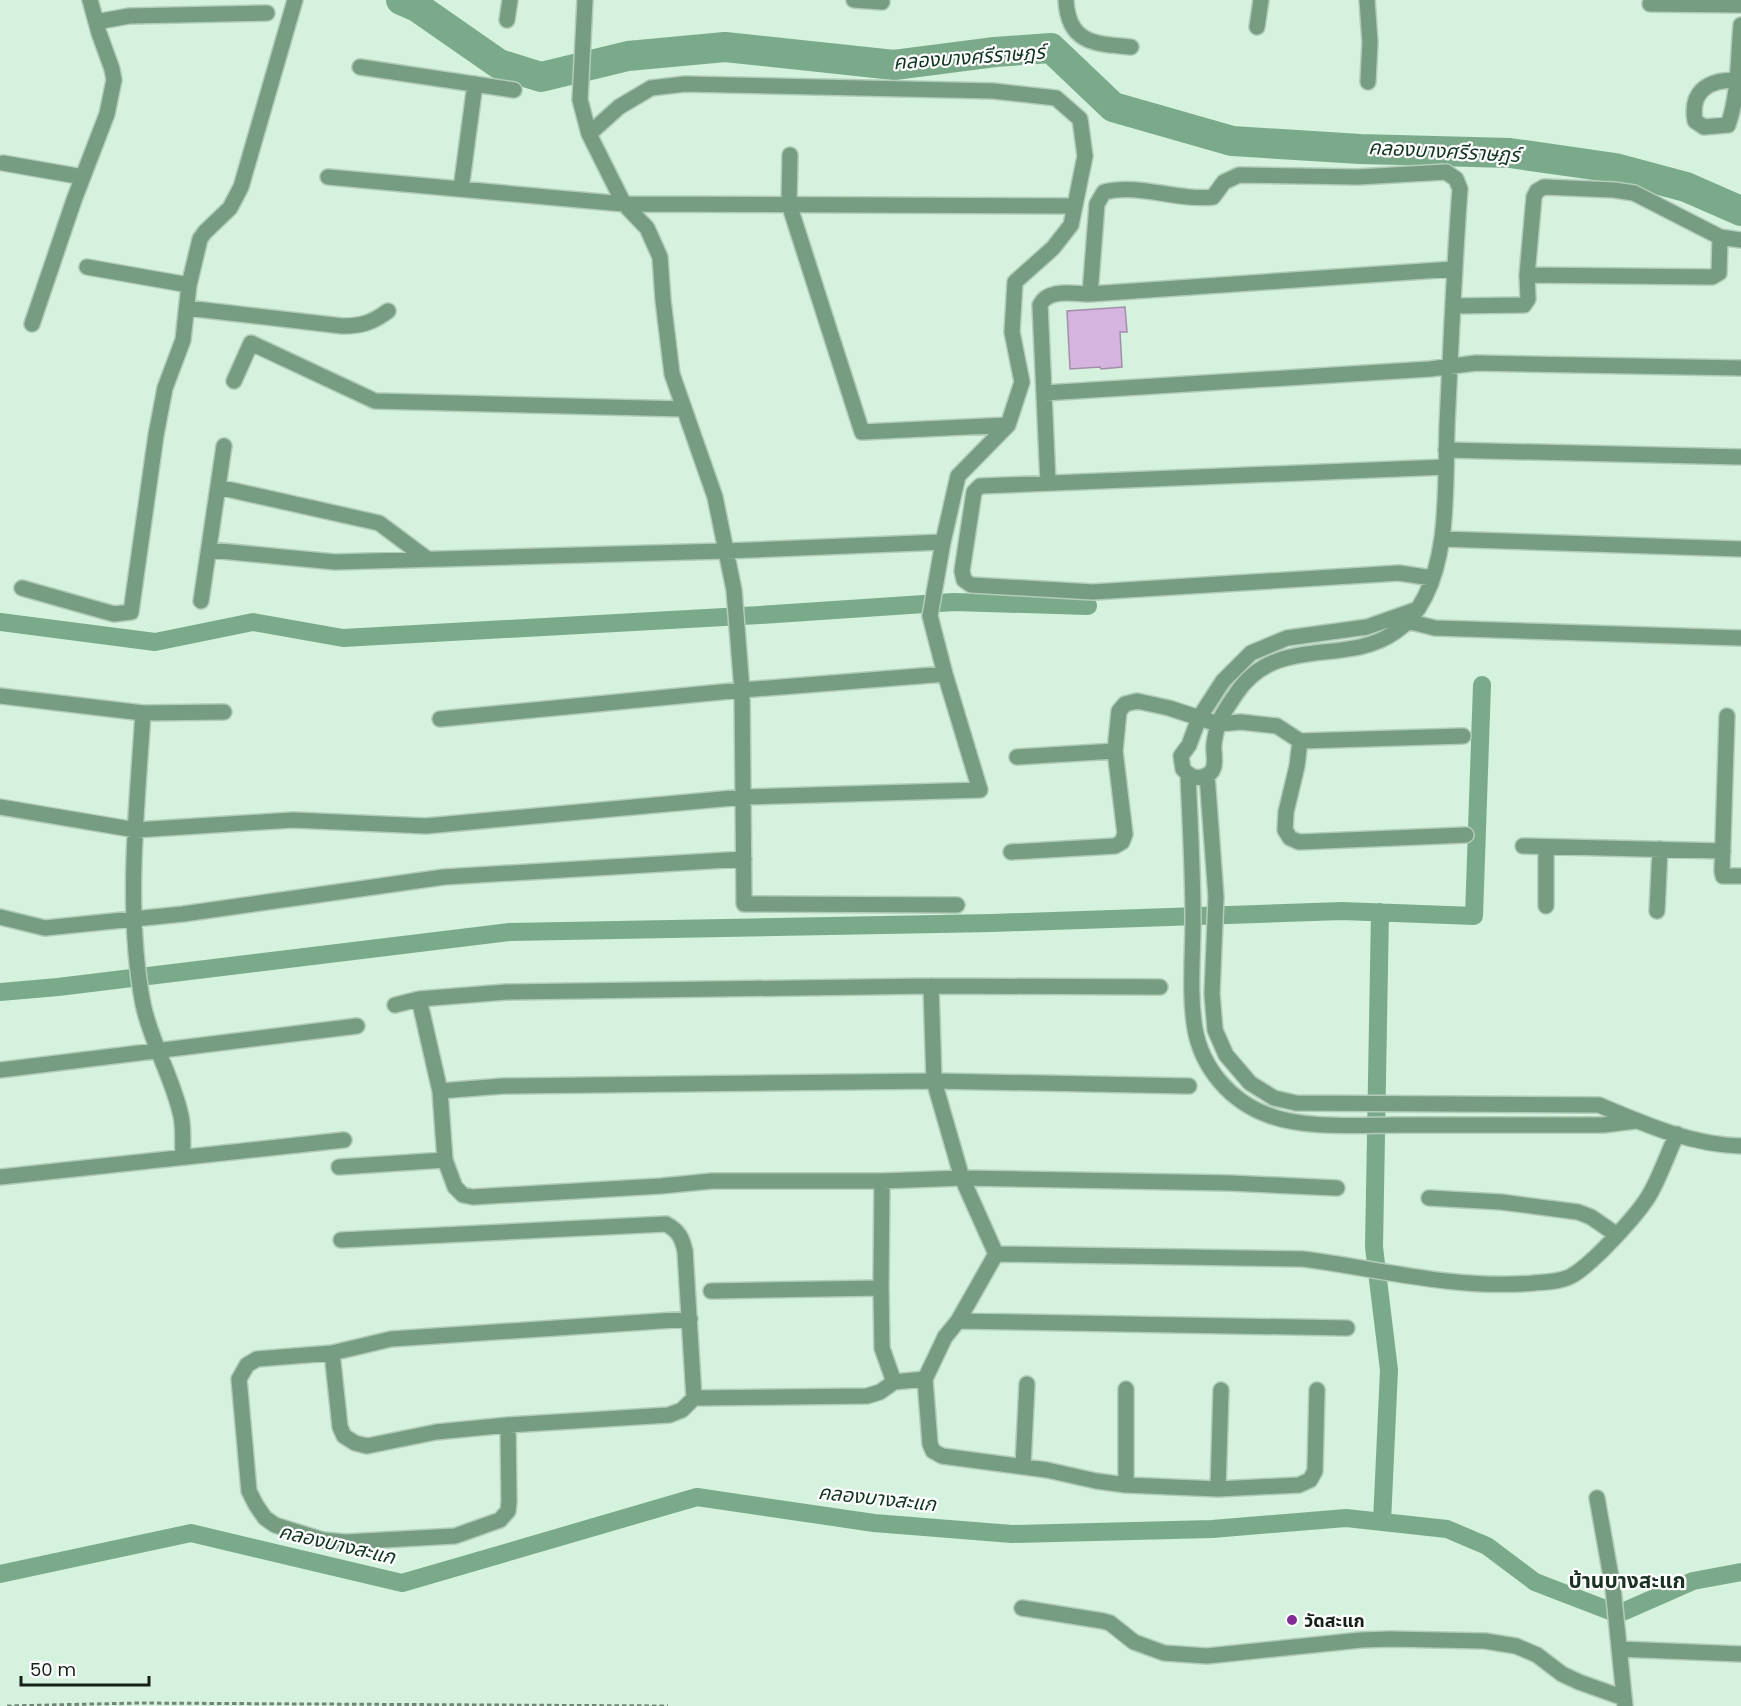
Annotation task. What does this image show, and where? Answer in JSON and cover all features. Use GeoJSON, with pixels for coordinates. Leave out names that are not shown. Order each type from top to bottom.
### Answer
{"type":"FeatureCollection","features":[{"type":"Feature","properties":{"kind":"street"},"geometry":{"type":"LineString","coordinates":[[33,324],[106,114],[114,80],[90,0]]}},
{"type":"Feature","properties":{"kind":"street"},"geometry":{"type":"LineString","coordinates":[[22,588],[114,615],[131,612],[156,435],[165,388],[183,340],[189,285],[200,239],[230,208],[241,187],[295,0]]}},
{"type":"Feature","properties":{"kind":"street"},"geometry":{"type":"LineString","coordinates":[[507,20],[510,0]]}},
{"type":"Feature","properties":{"kind":"street"},"geometry":{"type":"LineString","coordinates":[[585,0],[580,100],[589,134],[624,204],[647,228],[660,257],[672,374],[714,497],[734,591],[742,690],[744,904],[957,905]]}},
{"type":"Feature","properties":{"kind":"street"},"geometry":{"type":"LineString","coordinates":[[854,0],[882,2]]}},
{"type":"Feature","properties":{"kind":"street"},"geometry":{"type":"LineString","coordinates":[[1066,0],[1067,16],[1073,31],[1086,40],[1131,47]]}},
{"type":"Feature","properties":{"kind":"street"},"geometry":{"type":"LineString","coordinates":[[1257,27],[1261,0]]}},
{"type":"Feature","properties":{"kind":"street"},"geometry":{"type":"LineString","coordinates":[[1367,0],[1371,42],[1368,82]]}},
{"type":"Feature","properties":{"kind":"street"},"geometry":{"type":"LineString","coordinates":[[1650,4],[1741,5]]}},
{"type":"Feature","properties":{"kind":"street"},"geometry":{"type":"LineString","coordinates":[[96,22],[129,16],[267,13]]}},
{"type":"Feature","properties":{"kind":"street"},"geometry":{"type":"LineString","coordinates":[[1736,80],[1741,25]]}},
{"type":"Feature","properties":{"kind":"street"},"geometry":{"type":"LineString","coordinates":[[360,67],[514,90]]}},
{"type":"Feature","properties":{"kind":"street"},"geometry":{"type":"LineString","coordinates":[[461,189],[475,84]]}},
{"type":"Feature","properties":{"kind":"street"},"geometry":{"type":"LineString","coordinates":[[0,807],[136,830],[293,820],[426,826],[744,797],[980,790],[930,616],[958,476],[1008,425],[1022,382],[1012,332],[1015,282],[1053,248],[1071,225],[1085,156],[1080,119],[1056,98],[993,91],[685,84],[651,88],[619,107],[589,134]]}},
{"type":"Feature","properties":{"kind":"street"},"geometry":{"type":"LineString","coordinates":[[790,155],[789,204],[861,432],[1008,425]]}},
{"type":"Feature","properties":{"kind":"street"},"geometry":{"type":"LineString","coordinates":[[3,163],[83,177]]}},
{"type":"Feature","properties":{"kind":"street"},"geometry":{"type":"LineString","coordinates":[[1090,294],[1097,204],[1104,192],[1121,188],[1198,199],[1213,197],[1224,182],[1239,175],[1358,177],[1446,172],[1456,179],[1460,189],[1454,269],[1442,539],[1426,597],[1414,616],[1393,634],[1372,645],[1292,655],[1261,668],[1237,692],[1218,724],[1214,751],[1215,765],[1207,775],[1194,777],[1188,774],[1183,769],[1181,756],[1189,745],[1199,718],[1223,681],[1251,653],[1287,638],[1367,627],[1394,618],[1414,616],[1435,628],[1741,638]]}},
{"type":"Feature","properties":{"kind":"street"},"geometry":{"type":"LineString","coordinates":[[328,177],[624,204],[1075,206]]}},
{"type":"Feature","properties":{"kind":"street"},"geometry":{"type":"LineString","coordinates":[[1453,306],[1524,304],[1528,299],[1527,275],[1534,197],[1537,191],[1544,187],[1634,193],[1720,237],[1741,240]]}},
{"type":"Feature","properties":{"kind":"street"},"geometry":{"type":"LineString","coordinates":[[1527,275],[1712,277],[1719,273],[1720,237]]}},
{"type":"Feature","properties":{"kind":"street"},"geometry":{"type":"LineString","coordinates":[[87,267],[189,285]]}},
{"type":"Feature","properties":{"kind":"street"},"geometry":{"type":"LineString","coordinates":[[1048,483],[1040,305],[1043,298],[1051,294],[1090,294],[1454,269]]}},
{"type":"Feature","properties":{"kind":"street"},"geometry":{"type":"LineString","coordinates":[[187,308],[342,326],[360,326],[375,321],[388,311]]}},
{"type":"Feature","properties":{"kind":"street"},"geometry":{"type":"LineString","coordinates":[[234,381],[251,343],[375,401],[684,409]]}},
{"type":"Feature","properties":{"kind":"street"},"geometry":{"type":"LineString","coordinates":[[1044,393],[1430,369],[1476,363],[1741,368]]}},
{"type":"Feature","properties":{"kind":"street"},"geometry":{"type":"LineString","coordinates":[[201,601],[224,446]]}},
{"type":"Feature","properties":{"kind":"street"},"geometry":{"type":"LineString","coordinates":[[1446,450],[1741,457]]}},
{"type":"Feature","properties":{"kind":"street"},"geometry":{"type":"LineString","coordinates":[[1432,578],[1399,573],[1093,592],[971,585],[964,580],[962,571],[974,492],[980,486],[1445,467]]}},
{"type":"Feature","properties":{"kind":"street"},"geometry":{"type":"LineString","coordinates":[[218,487],[379,523],[426,558]]}},
{"type":"Feature","properties":{"kind":"street"},"geometry":{"type":"LineString","coordinates":[[1442,539],[1741,549]]}},
{"type":"Feature","properties":{"kind":"street"},"geometry":{"type":"LineString","coordinates":[[210,550],[335,562],[725,551],[943,542]]}},
{"type":"Feature","properties":{"kind":"street"},"geometry":{"type":"LineString","coordinates":[[440,719],[742,690],[945,674]]}},
{"type":"Feature","properties":{"kind":"street"},"geometry":{"type":"LineString","coordinates":[[0,696],[143,713],[224,712]]}},
{"type":"Feature","properties":{"kind":"street"},"geometry":{"type":"LineString","coordinates":[[1011,852],[1115,846],[1122,842],[1125,834],[1114,751],[1119,711],[1125,704],[1137,701],[1169,708],[1218,724],[1276,726],[1300,741],[1463,736]]}},
{"type":"Feature","properties":{"kind":"street"},"geometry":{"type":"LineString","coordinates":[[143,713],[136,830],[134,920],[143,1005],[157,1052],[182,1119],[183,1157]]}},
{"type":"Feature","properties":{"kind":"street"},"geometry":{"type":"LineString","coordinates":[[1727,716],[1723,876],[1741,876]]}},
{"type":"Feature","properties":{"kind":"street"},"geometry":{"type":"LineString","coordinates":[[1300,741],[1297,766],[1286,812],[1285,830],[1290,838],[1306,842],[1466,835]]}},
{"type":"Feature","properties":{"kind":"street"},"geometry":{"type":"LineString","coordinates":[[1189,745],[1203,743],[1214,751]]}},
{"type":"Feature","properties":{"kind":"street"},"geometry":{"type":"LineString","coordinates":[[1017,757],[1114,751]]}},
{"type":"Feature","properties":{"kind":"street"},"geometry":{"type":"LineString","coordinates":[[1188,774],[1193,896],[1192,993],[1195,1029],[1202,1053],[1220,1083],[1242,1103],[1288,1122],[1361,1125],[1603,1125],[1636,1121]]}},
{"type":"Feature","properties":{"kind":"street"},"geometry":{"type":"LineString","coordinates":[[1207,775],[1216,897],[1212,994],[1215,1030],[1226,1055],[1250,1083],[1274,1098],[1296,1103],[1599,1105],[1636,1121],[1677,1134],[1721,1145],[1741,1146]]}},
{"type":"Feature","properties":{"kind":"street"},"geometry":{"type":"LineString","coordinates":[[1725,783],[1741,783]]}},
{"type":"Feature","properties":{"kind":"street"},"geometry":{"type":"LineString","coordinates":[[1523,846],[1723,851]]}},
{"type":"Feature","properties":{"kind":"street"},"geometry":{"type":"LineString","coordinates":[[1546,846],[1546,906]]}},
{"type":"Feature","properties":{"kind":"street"},"geometry":{"type":"LineString","coordinates":[[1658,910],[1660,849]]}},
{"type":"Feature","properties":{"kind":"street"},"geometry":{"type":"LineString","coordinates":[[0,916],[45,928],[134,920],[444,878],[744,859]]}},
{"type":"Feature","properties":{"kind":"street"},"geometry":{"type":"LineString","coordinates":[[931,987],[934,1081],[962,1178],[996,1254]]}},
{"type":"Feature","properties":{"kind":"street"},"geometry":{"type":"LineString","coordinates":[[394,1005],[419,999],[506,992],[1160,987]]}},
{"type":"Feature","properties":{"kind":"street"},"geometry":{"type":"LineString","coordinates":[[1192,993],[1212,994]]}},
{"type":"Feature","properties":{"kind":"street"},"geometry":{"type":"LineString","coordinates":[[419,999],[440,1091],[446,1160],[455,1187],[463,1195],[473,1197],[661,1186],[712,1180],[882,1181],[962,1178],[1230,1183],[1337,1188]]}},
{"type":"Feature","properties":{"kind":"street"},"geometry":{"type":"LineString","coordinates":[[0,1071],[357,1026]]}},
{"type":"Feature","properties":{"kind":"street"},"geometry":{"type":"LineString","coordinates":[[440,1091],[503,1086],[934,1081],[1189,1086]]}},
{"type":"Feature","properties":{"kind":"street"},"geometry":{"type":"LineString","coordinates":[[996,1254],[1303,1259],[1349,1265],[1413,1278],[1458,1283],[1515,1285],[1553,1282],[1572,1276],[1617,1235],[1650,1194],[1677,1134]]}},
{"type":"Feature","properties":{"kind":"street"},"geometry":{"type":"LineString","coordinates":[[0,1178],[344,1140]]}},
{"type":"Feature","properties":{"kind":"street"},"geometry":{"type":"LineString","coordinates":[[339,1167],[446,1160]]}},
{"type":"Feature","properties":{"kind":"street"},"geometry":{"type":"LineString","coordinates":[[882,1181],[882,1348],[894,1383]]}},
{"type":"Feature","properties":{"kind":"street"},"geometry":{"type":"LineString","coordinates":[[1429,1198],[1501,1202],[1578,1212],[1591,1217],[1617,1235]]}},
{"type":"Feature","properties":{"kind":"street"},"geometry":{"type":"LineString","coordinates":[[341,1240],[666,1224],[676,1229],[682,1238],[690,1318],[694,1398]]}},
{"type":"Feature","properties":{"kind":"street"},"geometry":{"type":"LineString","coordinates":[[996,1254],[958,1321],[945,1337],[925,1379],[930,1444],[933,1451],[942,1456],[1023,1466],[1126,1485],[1218,1489],[1299,1485],[1310,1480],[1314,1471],[1317,1389]]}},
{"type":"Feature","properties":{"kind":"street"},"geometry":{"type":"LineString","coordinates":[[711,1291],[881,1288]]}},
{"type":"Feature","properties":{"kind":"street"},"geometry":{"type":"LineString","coordinates":[[508,1425],[509,1501],[508,1511],[500,1520],[455,1536],[346,1542],[323,1540],[275,1526],[255,1505],[249,1491],[239,1379],[247,1365],[257,1359],[332,1353],[391,1339],[690,1318]]}},
{"type":"Feature","properties":{"kind":"street"},"geometry":{"type":"LineString","coordinates":[[958,1321],[1347,1328]]}},
{"type":"Feature","properties":{"kind":"street"},"geometry":{"type":"LineString","coordinates":[[332,1353],[339,1426],[344,1436],[355,1443],[367,1446],[436,1432],[669,1415],[682,1410],[694,1398],[867,1396],[880,1392],[894,1383],[925,1379]]}},
{"type":"Feature","properties":{"kind":"street"},"geometry":{"type":"LineString","coordinates":[[1023,1466],[1027,1384]]}},
{"type":"Feature","properties":{"kind":"street"},"geometry":{"type":"LineString","coordinates":[[1126,1389],[1126,1485]]}},
{"type":"Feature","properties":{"kind":"street"},"geometry":{"type":"LineString","coordinates":[[1218,1489],[1221,1390]]}},
{"type":"Feature","properties":{"kind":"street"},"geometry":{"type":"LineString","coordinates":[[1022,1608],[1110,1623],[1134,1642],[1164,1653],[1207,1656],[1383,1639],[1485,1641],[1516,1646],[1537,1655],[1562,1674],[1624,1702],[1613,1588],[1597,1498]]}},
{"type":"Feature","properties":{"kind":"street"},"geometry":{"type":"LineString","coordinates":[[1619,1649],[1741,1654]]}},
{"type":"Feature","properties":{"kind":"path"},"geometry":{"type":"LineString","coordinates":[[7,1706],[148,1703],[668,1706]]}},
{"type":"Feature","properties":{"kind":"building"},"geometry":{"type":"Polygon","coordinates":[[[1125,307],[1127,332],[1120,332],[1122,367],[1070,369],[1067,311],[1125,307]]]}},
{"type":"Feature","properties":{"kind":"waterway","name":"คลองบางศรีราษฎร์"},"geometry":{"type":"LineString","coordinates":[[401,0],[417,7],[499,64],[541,77],[628,56],[725,47],[894,65],[995,52],[1051,48],[1113,107],[1232,141],[1360,149],[1510,153],[1615,168],[1686,187],[1741,211]]}},
{"type":"Feature","properties":{"kind":"waterway"},"geometry":{"type":"LineString","coordinates":[[0,622],[155,642],[253,622],[343,638],[954,602],[1088,606]]}},
{"type":"Feature","properties":{"kind":"waterway"},"geometry":{"type":"LineString","coordinates":[[0,992],[58,987],[510,932],[992,923],[1342,911],[1474,916],[1482,685]]}},
{"type":"Feature","properties":{"kind":"waterway"},"geometry":{"type":"LineString","coordinates":[[1380,912],[1374,1247],[1389,1370],[1382,1522]]}},
{"type":"Feature","properties":{"kind":"waterway","name":"คลองบางสะแก"},"geometry":{"type":"LineString","coordinates":[[0,1574],[191,1533],[402,1583],[697,1497],[874,1523],[1012,1534],[1212,1529],[1346,1518],[1447,1529],[1487,1546],[1535,1582],[1618,1614],[1693,1581],[1741,1572]]}},
{"type":"Feature","properties":{"kind":"place","name":"วัดสะแก"},"geometry":{"type":"Point","coordinates":[1292,1620]}},
{"type":"Feature","properties":{"kind":"district","name":"บ้านบางสะแก"},"geometry":{"type":"Point","coordinates":[1627,1580]}}]}
